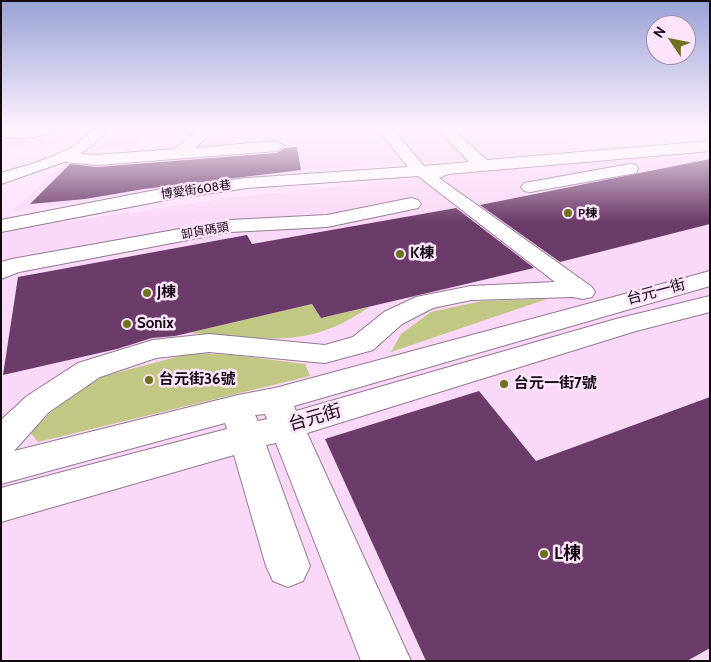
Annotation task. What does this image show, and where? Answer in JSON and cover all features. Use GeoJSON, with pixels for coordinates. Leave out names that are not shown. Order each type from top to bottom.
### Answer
{"type":"FeatureCollection","features":[{"type":"Feature","properties":{"kind":"street"},"geometry":{"type":"LineString","coordinates":[[1,179],[54,160]]}},
{"type":"Feature","properties":{"kind":"street"},"geometry":{"type":"LineString","coordinates":[[411,160],[420,171]]}},
{"type":"Feature","properties":{"kind":"street"},"geometry":{"type":"LineString","coordinates":[[477,160],[483,166]]}},
{"type":"Feature","properties":{"kind":"street","name":"博愛街608巷"},"geometry":{"type":"LineString","coordinates":[[1,226],[166,194],[238,184],[552,160]]}},
{"type":"Feature","properties":{"kind":"street"},"geometry":{"type":"LineString","coordinates":[[530,187],[678,160]]}},
{"type":"Feature","properties":{"kind":"street"},"geometry":{"type":"LineString","coordinates":[[465,168],[426,176],[626,325]]}},
{"type":"Feature","properties":{"kind":"street","name":"卸貨碼頭"},"geometry":{"type":"LineString","coordinates":[[1,272],[12,266],[230,226],[327,221],[411,204]]}},
{"type":"Feature","properties":{"kind":"street","name":"台元一街"},"geometry":{"type":"LineString","coordinates":[[591,298],[710,278]]}},
{"type":"Feature","properties":{"kind":"street"},"geometry":{"type":"LineString","coordinates":[[1,442],[38,404],[89,370],[154,349],[209,343],[326,354],[350,363],[363,344],[393,318],[425,302],[471,292],[591,298]]}},
{"type":"Feature","properties":{"kind":"street","name":"台元街"},"geometry":{"type":"LineString","coordinates":[[280,413],[350,363],[591,298]]}},
{"type":"Feature","properties":{"kind":"street","name":"台元一街"},"geometry":{"type":"LineString","coordinates":[[626,325],[710,304]]}},
{"type":"Feature","properties":{"kind":"street","name":"台元街"},"geometry":{"type":"LineString","coordinates":[[1,469],[241,422],[626,325]]}},
{"type":"Feature","properties":{"kind":"street"},"geometry":{"type":"LineString","coordinates":[[280,413],[366,619],[386,661]]}},
{"type":"Feature","properties":{"kind":"street"},"geometry":{"type":"LineString","coordinates":[[241,422],[288,566]]}},
{"type":"Feature","properties":{"kind":"street","name":"台元街"},"geometry":{"type":"LineString","coordinates":[[1,505],[241,422]]}},
{"type":"Feature","properties":{"kind":"shaded area"},"geometry":{"type":"Polygon","coordinates":[[[68,160],[458,160],[294,172],[12,211],[68,160]]]}},
{"type":"Feature","properties":{"kind":"shaded area"},"geometry":{"type":"Polygon","coordinates":[[[630,160],[710,160],[710,661],[1,661],[1,231],[237,197],[520,168],[630,160]]]}},
{"type":"Feature","properties":{"kind":"green space"},"geometry":{"type":"Polygon","coordinates":[[[547,299],[391,352],[401,334],[431,312],[482,301],[547,299]]]}},
{"type":"Feature","properties":{"kind":"green space"},"geometry":{"type":"Polygon","coordinates":[[[312,304],[321,318],[369,307],[346,321],[324,331],[303,336],[261,338],[189,333],[312,304]]]}},
{"type":"Feature","properties":{"kind":"green space"},"geometry":{"type":"Polygon","coordinates":[[[192,353],[232,355],[305,364],[310,376],[38,442],[31,433],[61,402],[104,376],[192,353]]]}},
{"type":"Feature","properties":{"kind":"building"},"geometry":{"type":"Polygon","coordinates":[[[188,160],[299,160],[301,170],[144,189],[85,199],[30,204],[70,164],[97,167],[188,160]]]}},
{"type":"Feature","properties":{"kind":"building","name":"P棟"},"geometry":{"type":"Polygon","coordinates":[[[710,160],[710,224],[560,262],[480,205],[710,160]]]}},
{"type":"Feature","properties":{"kind":"building"},"geometry":{"type":"Polygon","coordinates":[[[456,208],[534,268],[321,318],[312,304],[175,336],[152,338],[117,349],[3,375],[18,277],[247,235],[252,244],[456,208]]]}},
{"type":"Feature","properties":{"kind":"building","name":"L棟"},"geometry":{"type":"Polygon","coordinates":[[[479,391],[536,461],[710,397],[710,648],[687,661],[426,661],[325,439],[479,391]]]}},
{"type":"Feature","properties":{"kind":"place","name":"P棟"},"geometry":{"type":"Point","coordinates":[568,213]}},
{"type":"Feature","properties":{"kind":"place","name":"K棟"},"geometry":{"type":"Point","coordinates":[400,254]}},
{"type":"Feature","properties":{"kind":"place","name":"J棟"},"geometry":{"type":"Point","coordinates":[147,293]}},
{"type":"Feature","properties":{"kind":"place","name":"Sonix"},"geometry":{"type":"Point","coordinates":[127,324]}},
{"type":"Feature","properties":{"kind":"place","name":"台元街36號"},"geometry":{"type":"Point","coordinates":[149,380]}},
{"type":"Feature","properties":{"kind":"place","name":"台元一街7號"},"geometry":{"type":"Point","coordinates":[504,384]}},
{"type":"Feature","properties":{"kind":"place","name":"L棟"},"geometry":{"type":"Point","coordinates":[544,554]}}]}
